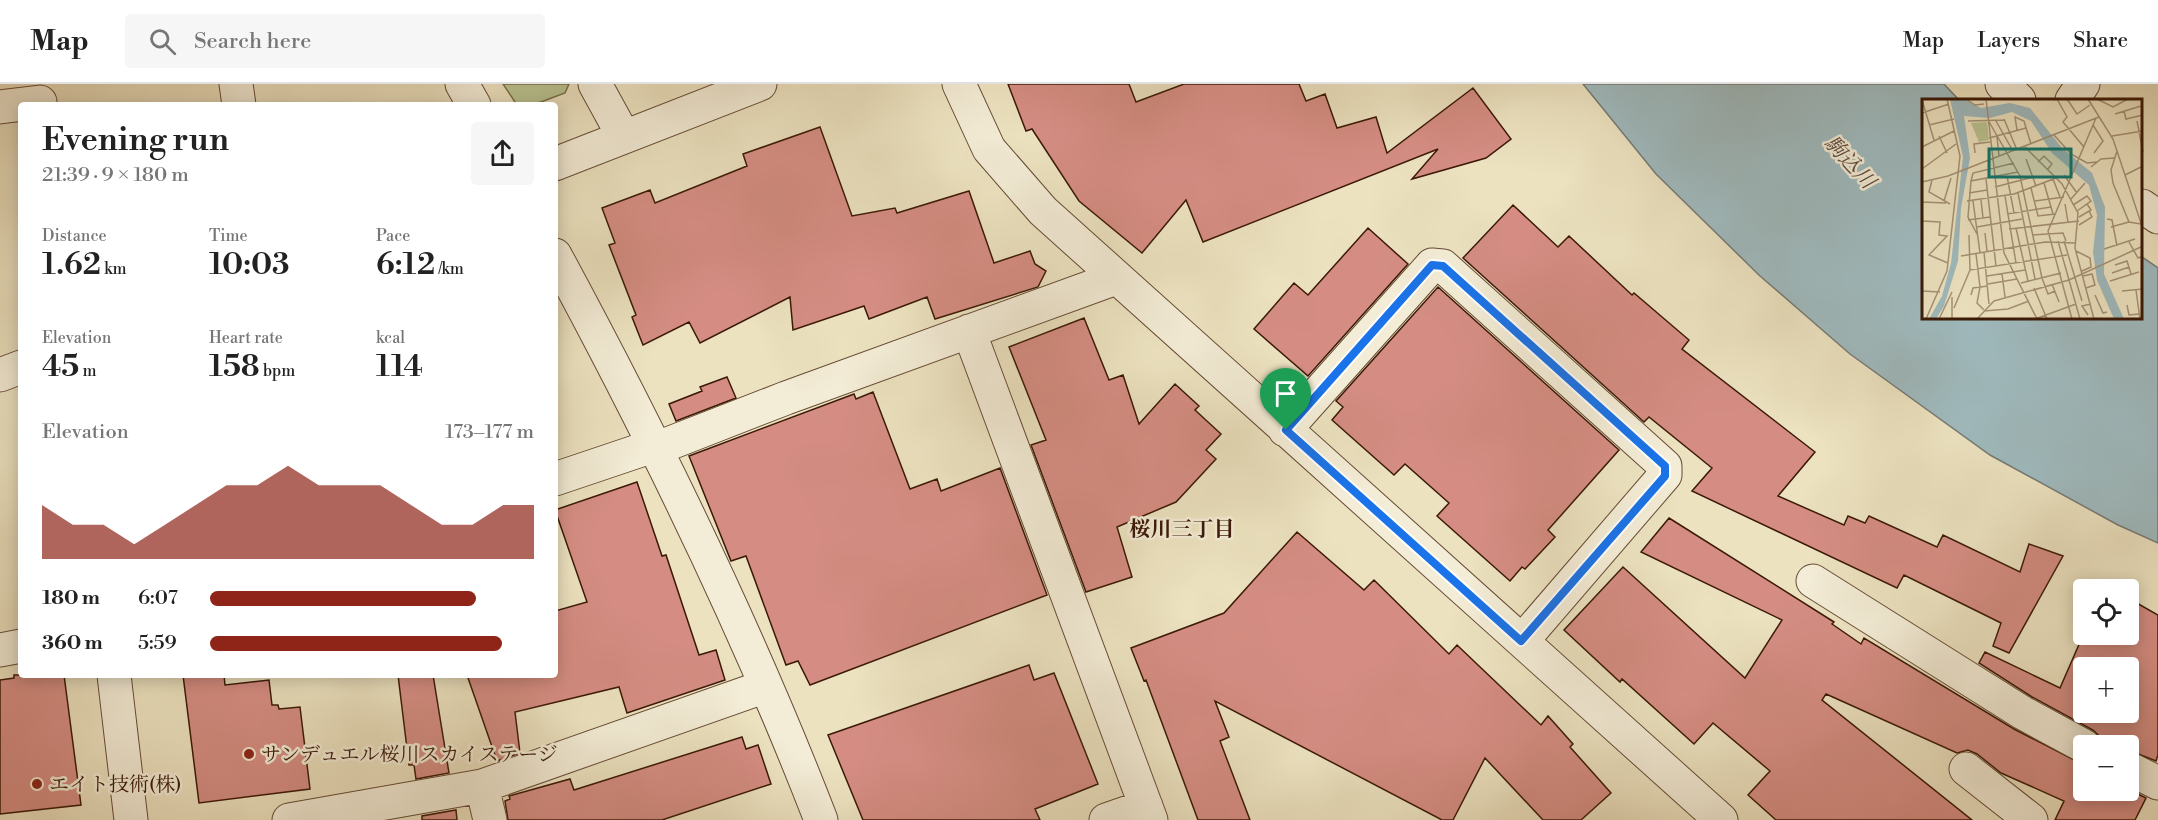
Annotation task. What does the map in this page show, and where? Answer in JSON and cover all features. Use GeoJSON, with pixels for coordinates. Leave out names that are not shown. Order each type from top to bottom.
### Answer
{"type":"FeatureCollection","features":[{"type":"Feature","properties":{"kind":"street"},"geometry":{"type":"LineString","coordinates":[[236,84],[239,102]]}},
{"type":"Feature","properties":{"kind":"street"},"geometry":{"type":"LineString","coordinates":[[462,84],[472,102]]}},
{"type":"Feature","properties":{"kind":"street"},"geometry":{"type":"LineString","coordinates":[[595,84],[624,137]]}},
{"type":"Feature","properties":{"kind":"street"},"geometry":{"type":"LineString","coordinates":[[959,84],[980,132],[1002,167],[1042,211],[1721,820]]}},
{"type":"Feature","properties":{"kind":"street"},"geometry":{"type":"LineString","coordinates":[[2002,84],[2018,99]]}},
{"type":"Feature","properties":{"kind":"street"},"geometry":{"type":"LineString","coordinates":[[2073,99],[2083,84]]}},
{"type":"Feature","properties":{"kind":"street"},"geometry":{"type":"LineString","coordinates":[[558,163],[743,87]]}},
{"type":"Feature","properties":{"kind":"street"},"geometry":{"type":"LineString","coordinates":[[0,106],[40,97]]}},
{"type":"Feature","properties":{"kind":"street"},"geometry":{"type":"LineString","coordinates":[[2143,207],[2158,217]]}},
{"type":"Feature","properties":{"kind":"street"},"geometry":{"type":"LineString","coordinates":[[558,261],[616,368],[737,618],[821,820]]}},
{"type":"Feature","properties":{"kind":"street"},"geometry":{"type":"LineString","coordinates":[[1286,430],[1432,265],[1443,266],[1665,466],[1665,476],[1521,641]]}},
{"type":"Feature","properties":{"kind":"street"},"geometry":{"type":"LineString","coordinates":[[558,478],[654,447],[1116,278]]}},
{"type":"Feature","properties":{"kind":"street"},"geometry":{"type":"LineString","coordinates":[[969,331],[1148,813],[1106,820]]}},
{"type":"Feature","properties":{"kind":"street"},"geometry":{"type":"LineString","coordinates":[[0,375],[18,368]]}},
{"type":"Feature","properties":{"kind":"street"},"geometry":{"type":"LineString","coordinates":[[1813,581],[2014,708],[2073,740]]}},
{"type":"Feature","properties":{"kind":"street"},"geometry":{"type":"LineString","coordinates":[[0,650],[18,647]]}},
{"type":"Feature","properties":{"kind":"street"},"geometry":{"type":"LineString","coordinates":[[114,678],[131,820]]}},
{"type":"Feature","properties":{"kind":"street"},"geometry":{"type":"LineString","coordinates":[[289,820],[482,786],[766,686]]}},
{"type":"Feature","properties":{"kind":"street"},"geometry":{"type":"LineString","coordinates":[[1966,769],[2031,820]]}},
{"type":"Feature","properties":{"kind":"street"},"geometry":{"type":"LineString","coordinates":[[2139,774],[2158,783]]}},
{"type":"Feature","properties":{"kind":"street"},"geometry":{"type":"LineString","coordinates":[[482,786],[490,820]]}},
{"type":"Feature","properties":{"kind":"green space"},"geometry":{"type":"Polygon","coordinates":[[[503,84],[569,84],[565,93],[541,102],[515,102],[503,84]]]}},
{"type":"Feature","properties":{"kind":"water","name":"駒込川"},"geometry":{"type":"Polygon","coordinates":[[[1583,84],[1944,84],[1958,99],[1922,99],[1922,320],[2143,320],[2143,258],[2158,268],[2158,543],[2118,525],[1990,455],[1850,354],[1760,276],[1656,174],[1583,84]]]}},
{"type":"Feature","properties":{"kind":"building"},"geometry":{"type":"Polygon","coordinates":[[[1008,84],[1129,84],[1136,102],[1184,84],[1299,84],[1306,101],[1325,94],[1337,128],[1376,117],[1387,153],[1473,88],[1511,139],[1486,158],[1412,179],[1438,149],[1203,242],[1186,200],[1142,253],[1079,201],[1032,129],[1026,131],[1008,84]]]}},
{"type":"Feature","properties":{"kind":"building"},"geometry":{"type":"Polygon","coordinates":[[[820,127],[852,216],[895,208],[897,213],[969,191],[994,263],[1030,251],[1035,264],[1046,271],[1038,287],[935,319],[927,297],[869,319],[864,306],[793,330],[790,297],[700,343],[689,322],[643,345],[632,317],[636,315],[609,245],[615,243],[602,208],[650,190],[655,203],[747,166],[743,154],[820,127]]]}},
{"type":"Feature","properties":{"kind":"building"},"geometry":{"type":"Polygon","coordinates":[[[1513,205],[1558,247],[1569,236],[1632,295],[1634,293],[1689,340],[1682,349],[1815,452],[1778,496],[1844,525],[1848,516],[1865,523],[1869,516],[1937,547],[1943,535],[2020,572],[2029,544],[2063,556],[2009,653],[1993,646],[2001,623],[1904,575],[1897,588],[1692,491],[1712,468],[1649,417],[1644,422],[1463,258],[1513,205]]]}},
{"type":"Feature","properties":{"kind":"building"},"geometry":{"type":"Polygon","coordinates":[[[1368,228],[1408,264],[1308,376],[1254,329],[1294,283],[1308,295],[1368,228]]]}},
{"type":"Feature","properties":{"kind":"building"},"geometry":{"type":"Polygon","coordinates":[[[1438,287],[1619,450],[1548,530],[1555,537],[1525,569],[1522,567],[1510,581],[1437,516],[1449,503],[1405,464],[1394,475],[1332,420],[1343,407],[1336,401],[1438,287]]]}},
{"type":"Feature","properties":{"kind":"building"},"geometry":{"type":"Polygon","coordinates":[[[1084,318],[1109,380],[1123,375],[1139,424],[1175,384],[1199,406],[1195,410],[1221,434],[1206,450],[1216,459],[1176,502],[1117,527],[1132,577],[1086,592],[1031,445],[1046,440],[1009,347],[1084,318]]]}},
{"type":"Feature","properties":{"kind":"building"},"geometry":{"type":"Polygon","coordinates":[[[727,377],[736,398],[676,421],[669,404],[702,391],[700,387],[727,377]]]}},
{"type":"Feature","properties":{"kind":"building"},"geometry":{"type":"Polygon","coordinates":[[[873,392],[910,489],[937,479],[941,491],[1000,468],[1047,595],[810,685],[798,661],[786,665],[746,556],[731,561],[689,456],[854,394],[856,399],[873,392]]]}},
{"type":"Feature","properties":{"kind":"building"},"geometry":{"type":"Polygon","coordinates":[[[637,482],[662,556],[666,555],[699,655],[716,650],[725,680],[627,713],[619,687],[515,712],[520,753],[497,761],[468,678],[558,678],[558,610],[587,602],[558,519],[558,509],[637,482]]]}},
{"type":"Feature","properties":{"kind":"building"},"geometry":{"type":"Polygon","coordinates":[[[1669,518],[1834,622],[1832,624],[1861,644],[1864,638],[2014,729],[2073,759],[2073,801],[2139,801],[2139,794],[2146,798],[2135,820],[2055,820],[2064,801],[2001,773],[1977,754],[1968,750],[1957,753],[1826,694],[1822,700],[1972,820],[1776,820],[1748,795],[1770,771],[1713,723],[1694,744],[1622,679],[1620,682],[1564,630],[1623,567],[1745,678],[1782,620],[1641,552],[1669,518]]]}},
{"type":"Feature","properties":{"kind":"building"},"geometry":{"type":"Polygon","coordinates":[[[1297,532],[1364,590],[1374,580],[1449,654],[1457,645],[1541,725],[1548,716],[1573,744],[1570,747],[1611,793],[1581,820],[1543,820],[1485,758],[1453,820],[1442,820],[1215,701],[1229,737],[1220,741],[1250,820],[1198,820],[1146,680],[1144,681],[1131,648],[1224,613],[1297,532]]]}},
{"type":"Feature","properties":{"kind":"building"},"geometry":{"type":"Polygon","coordinates":[[[2139,604],[2158,615],[2158,755],[2156,761],[2139,754],[2139,735],[2098,735],[2080,723],[2139,723],[2139,657],[2074,657],[2079,645],[2139,645],[2139,604]]]}},
{"type":"Feature","properties":{"kind":"building"},"geometry":{"type":"Polygon","coordinates":[[[1985,652],[2060,688],[2073,658],[2073,719],[2032,697],[1979,663],[1985,652]]]}},
{"type":"Feature","properties":{"kind":"building"},"geometry":{"type":"Polygon","coordinates":[[[1029,665],[1034,680],[1054,673],[1098,784],[1035,809],[1040,820],[863,820],[828,735],[1029,665]]]}},
{"type":"Feature","properties":{"kind":"building"},"geometry":{"type":"Polygon","coordinates":[[[14,675],[18,675],[18,678],[64,678],[81,805],[0,814],[0,680],[14,678],[14,675]]]}},
{"type":"Feature","properties":{"kind":"building","name":"サンデュエル桜川スカイステージ"},"geometry":{"type":"Polygon","coordinates":[[[183,678],[224,678],[225,685],[269,680],[272,705],[278,705],[279,709],[300,707],[310,789],[199,803],[183,678]]]}},
{"type":"Feature","properties":{"kind":"building"},"geometry":{"type":"Polygon","coordinates":[[[398,678],[433,678],[449,773],[416,779],[414,765],[409,765],[398,678]]]}},
{"type":"Feature","properties":{"kind":"building"},"geometry":{"type":"Polygon","coordinates":[[[742,737],[746,749],[758,745],[771,784],[662,820],[508,820],[505,801],[510,799],[509,796],[570,779],[574,790],[742,737]]]}},
{"type":"Feature","properties":{"kind":"building"},"geometry":{"type":"Polygon","coordinates":[[[456,810],[457,820],[422,820],[422,816],[456,810]]]}},
{"type":"Feature","properties":{"kind":"place","name":"サンデュエル桜川スカイステージ"},"geometry":{"type":"Point","coordinates":[249,754]}},
{"type":"Feature","properties":{"kind":"place","name":"エイト技術(株)"},"geometry":{"type":"Point","coordinates":[37,784]}},
{"type":"Feature","properties":{"kind":"district","name":"桜川三丁目"},"geometry":{"type":"Point","coordinates":[1182,529]}},
{"type":"Feature","properties":{"kind":"route"},"geometry":{"type":"LineString","coordinates":[[1432,265],[1443,266],[1665,466],[1665,476],[1521,641],[1286,430],[1432,265]]}}]}
